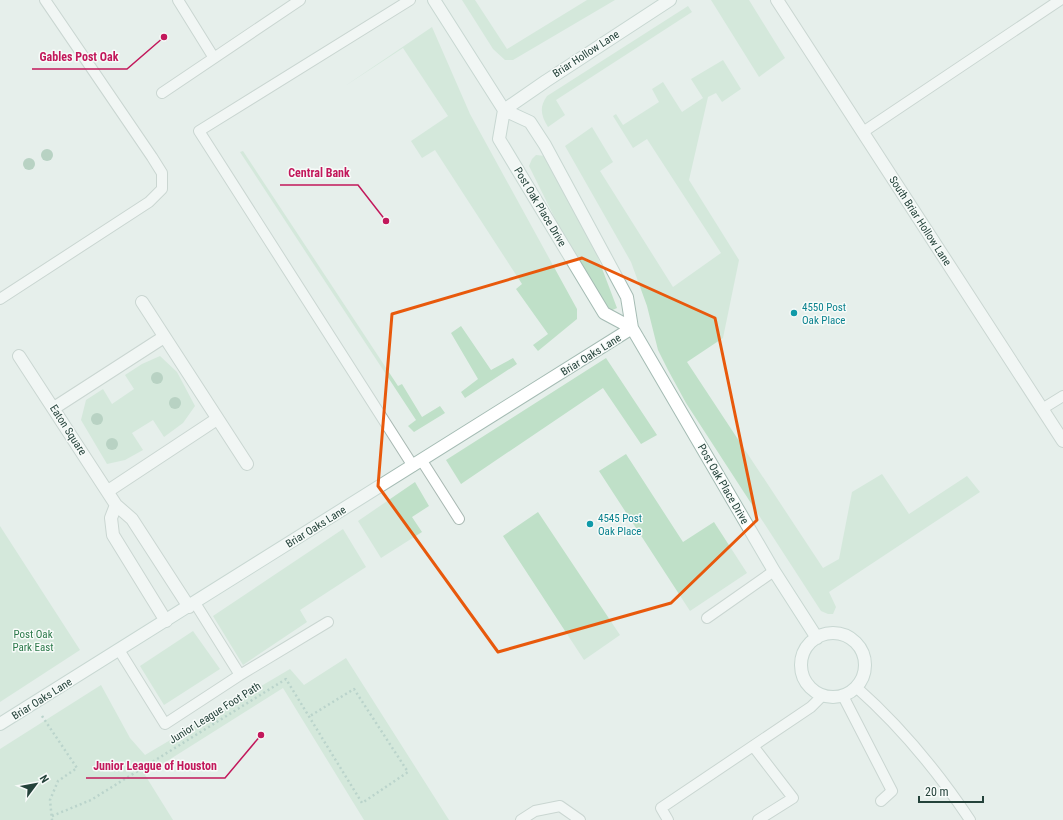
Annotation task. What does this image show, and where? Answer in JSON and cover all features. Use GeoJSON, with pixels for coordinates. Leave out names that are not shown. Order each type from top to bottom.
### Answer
{"type":"FeatureCollection","features":[{"type":"Feature","properties":{"kind":"street"},"geometry":{"type":"LineString","coordinates":[[434,0],[504,110]]}},
{"type":"Feature","properties":{"kind":"street","name":"Briar Hollow Lane"},"geometry":{"type":"LineString","coordinates":[[504,110],[670,0]]}},
{"type":"Feature","properties":{"kind":"street","name":"South Briar Hollow Lane"},"geometry":{"type":"LineString","coordinates":[[777,0],[1063,441]]}},
{"type":"Feature","properties":{"kind":"street","name":"Post Oak Place Drive"},"geometry":{"type":"LineString","coordinates":[[632,328],[604,313],[499,140],[504,110],[530,122],[545,145],[628,297],[632,328],[774,571],[817,638]]}},
{"type":"Feature","properties":{"kind":"street"},"geometry":{"type":"LineString","coordinates":[[142,302],[247,464]]}},
{"type":"Feature","properties":{"kind":"street","name":"Briar Oaks Lane"},"geometry":{"type":"LineString","coordinates":[[0,724],[632,328]]}},
{"type":"Feature","properties":{"kind":"street"},"geometry":{"type":"LineString","coordinates":[[54,408],[164,337]]}},
{"type":"Feature","properties":{"kind":"street","name":"Eaton Square"},"geometry":{"type":"LineString","coordinates":[[19,356],[116,505],[132,519],[192,605]]}},
{"type":"Feature","properties":{"kind":"street"},"geometry":{"type":"LineString","coordinates":[[108,491],[217,419]]}},
{"type":"Feature","properties":{"kind":"street"},"geometry":{"type":"LineString","coordinates":[[116,505],[111,518],[113,535],[166,621]]}},
{"type":"Feature","properties":{"kind":"street"},"geometry":{"type":"LineString","coordinates":[[827,634],[837,634],[848,637],[856,643],[862,652],[865,663],[864,674],[856,687],[843,696],[832,697],[822,696],[813,690],[806,683],[801,668],[803,653],[809,644],[817,638],[827,634]]}},
{"type":"Feature","properties":{"kind":"lane"},"geometry":{"type":"LineString","coordinates":[[0,299],[149,202],[162,190],[162,173],[45,0]]}},
{"type":"Feature","properties":{"kind":"lane"},"geometry":{"type":"LineString","coordinates":[[178,0],[214,58]]}},
{"type":"Feature","properties":{"kind":"lane"},"geometry":{"type":"LineString","coordinates":[[162,93],[300,0]]}},
{"type":"Feature","properties":{"kind":"lane"},"geometry":{"type":"LineString","coordinates":[[410,0],[199,131],[418,463],[459,519]]}},
{"type":"Feature","properties":{"kind":"lane"},"geometry":{"type":"LineString","coordinates":[[863,132],[1060,0]]}},
{"type":"Feature","properties":{"kind":"lane"},"geometry":{"type":"LineString","coordinates":[[1042,409],[1063,396]]}},
{"type":"Feature","properties":{"kind":"lane"},"geometry":{"type":"LineString","coordinates":[[707,618],[774,571]]}},
{"type":"Feature","properties":{"kind":"lane"},"geometry":{"type":"LineString","coordinates":[[192,605],[240,675]]}},
{"type":"Feature","properties":{"kind":"lane"},"geometry":{"type":"LineString","coordinates":[[119,650],[165,724],[240,675],[328,622]]}},
{"type":"Feature","properties":{"kind":"lane"},"geometry":{"type":"LineString","coordinates":[[856,687],[885,713],[955,798],[970,820]]}},
{"type":"Feature","properties":{"kind":"lane"},"geometry":{"type":"LineString","coordinates":[[668,820],[661,808],[811,707],[822,696]]}},
{"type":"Feature","properties":{"kind":"lane"},"geometry":{"type":"LineString","coordinates":[[843,696],[892,791],[881,801]]}},
{"type":"Feature","properties":{"kind":"lane"},"geometry":{"type":"LineString","coordinates":[[753,746],[793,798],[758,820]]}},
{"type":"Feature","properties":{"kind":"lane"},"geometry":{"type":"LineString","coordinates":[[521,820],[535,811],[560,806],[580,820]]}},
{"type":"Feature","properties":{"kind":"path","name":"Junior League Foot Path"},"geometry":{"type":"LineString","coordinates":[[52,816],[91,800],[286,679],[362,803],[408,772],[354,689],[310,716]]}},
{"type":"Feature","properties":{"kind":"path"},"geometry":{"type":"LineString","coordinates":[[34,704],[77,768],[58,780],[50,800],[52,820]]}},
{"type":"Feature","properties":{"kind":"highlighted area"},"geometry":{"type":"Polygon","coordinates":[[[582,258],[715,318],[757,520],[671,603],[498,652],[378,486],[392,314],[582,258]]]}},
{"type":"Feature","properties":{"kind":"green space"},"geometry":{"type":"Polygon","coordinates":[[[462,0],[475,0],[507,49],[587,0],[615,0],[513,60],[505,60],[493,49],[462,0]]]}},
{"type":"Feature","properties":{"kind":"green space"},"geometry":{"type":"Polygon","coordinates":[[[711,0],[749,0],[785,58],[759,77],[711,0]]]}},
{"type":"Feature","properties":{"kind":"green space"},"geometry":{"type":"Polygon","coordinates":[[[688,6],[692,12],[556,100],[565,115],[548,127],[542,115],[544,100],[547,96],[688,6]]]}},
{"type":"Feature","properties":{"kind":"green space"},"geometry":{"type":"Polygon","coordinates":[[[432,27],[470,114],[577,309],[577,319],[538,351],[533,345],[548,334],[516,289],[522,284],[435,150],[422,158],[411,141],[448,116],[403,48],[345,86],[432,27]]]}},
{"type":"Feature","properties":{"kind":"green space"},"geometry":{"type":"Polygon","coordinates":[[[723,60],[741,89],[722,102],[716,93],[708,97],[689,180],[739,260],[723,338],[687,362],[823,568],[839,559],[852,492],[882,474],[909,514],[967,476],[980,492],[829,592],[836,607],[833,614],[828,614],[821,611],[686,403],[658,350],[647,306],[631,262],[565,146],[592,127],[613,162],[600,171],[673,287],[721,253],[647,139],[633,148],[613,116],[616,114],[623,125],[659,102],[652,89],[663,82],[682,112],[703,98],[691,79],[723,60]]]}},
{"type":"Feature","properties":{"kind":"green space"},"geometry":{"type":"Polygon","coordinates":[[[243,151],[398,386],[402,384],[422,417],[440,406],[445,413],[414,432],[408,426],[416,420],[240,152],[243,151]]]}},
{"type":"Feature","properties":{"kind":"green space"},"geometry":{"type":"Polygon","coordinates":[[[536,155],[546,156],[592,242],[617,308],[608,312],[591,291],[529,166],[532,159],[536,155]]]}},
{"type":"Feature","properties":{"kind":"green space"},"geometry":{"type":"Polygon","coordinates":[[[461,326],[491,370],[513,358],[517,364],[465,398],[461,392],[478,379],[451,333],[461,326]]]}},
{"type":"Feature","properties":{"kind":"green space"},"geometry":{"type":"Polygon","coordinates":[[[160,356],[177,372],[195,406],[183,423],[164,437],[153,420],[132,433],[143,450],[125,460],[107,464],[81,420],[86,400],[103,389],[112,404],[134,389],[125,375],[142,364],[160,356]]]}},
{"type":"Feature","properties":{"kind":"green space"},"geometry":{"type":"Polygon","coordinates":[[[606,358],[657,435],[641,444],[603,388],[461,484],[446,460],[606,358]]]}},
{"type":"Feature","properties":{"kind":"green space"},"geometry":{"type":"Polygon","coordinates":[[[626,454],[683,542],[714,522],[747,573],[690,611],[599,471],[626,454]]]}},
{"type":"Feature","properties":{"kind":"green space"},"geometry":{"type":"Polygon","coordinates":[[[415,482],[429,506],[412,517],[422,532],[381,558],[358,521],[415,482]]]}},
{"type":"Feature","properties":{"kind":"green space"},"geometry":{"type":"Polygon","coordinates":[[[538,512],[620,635],[584,660],[503,536],[538,512]]]}},
{"type":"Feature","properties":{"kind":"green space","name":"Post Oak Park East"},"geometry":{"type":"Polygon","coordinates":[[[0,526],[80,650],[0,702],[0,526]]]}},
{"type":"Feature","properties":{"kind":"green space"},"geometry":{"type":"Polygon","coordinates":[[[343,529],[366,567],[300,610],[307,622],[243,665],[213,616],[343,529]]]}},
{"type":"Feature","properties":{"kind":"green space"},"geometry":{"type":"Polygon","coordinates":[[[193,631],[220,669],[164,705],[140,666],[193,631]]]}},
{"type":"Feature","properties":{"kind":"green space"},"geometry":{"type":"Polygon","coordinates":[[[346,658],[449,820],[364,820],[283,688],[145,775],[173,820],[0,820],[0,749],[101,685],[130,738],[145,755],[290,669],[304,685],[346,658]]]}},
{"type":"Feature","properties":{"kind":"place","name":"Gables Post Oak"},"geometry":{"type":"Point","coordinates":[164,37]}},
{"type":"Feature","properties":{"kind":"place","name":"Central Bank"},"geometry":{"type":"Point","coordinates":[386,221]}},
{"type":"Feature","properties":{"kind":"place","name":"4550 Post Oak Place"},"geometry":{"type":"Point","coordinates":[794,313]}},
{"type":"Feature","properties":{"kind":"place","name":"4545 Post Oak Place"},"geometry":{"type":"Point","coordinates":[590,524]}},
{"type":"Feature","properties":{"kind":"place","name":"Junior League of Houston"},"geometry":{"type":"Point","coordinates":[261,735]}}]}
